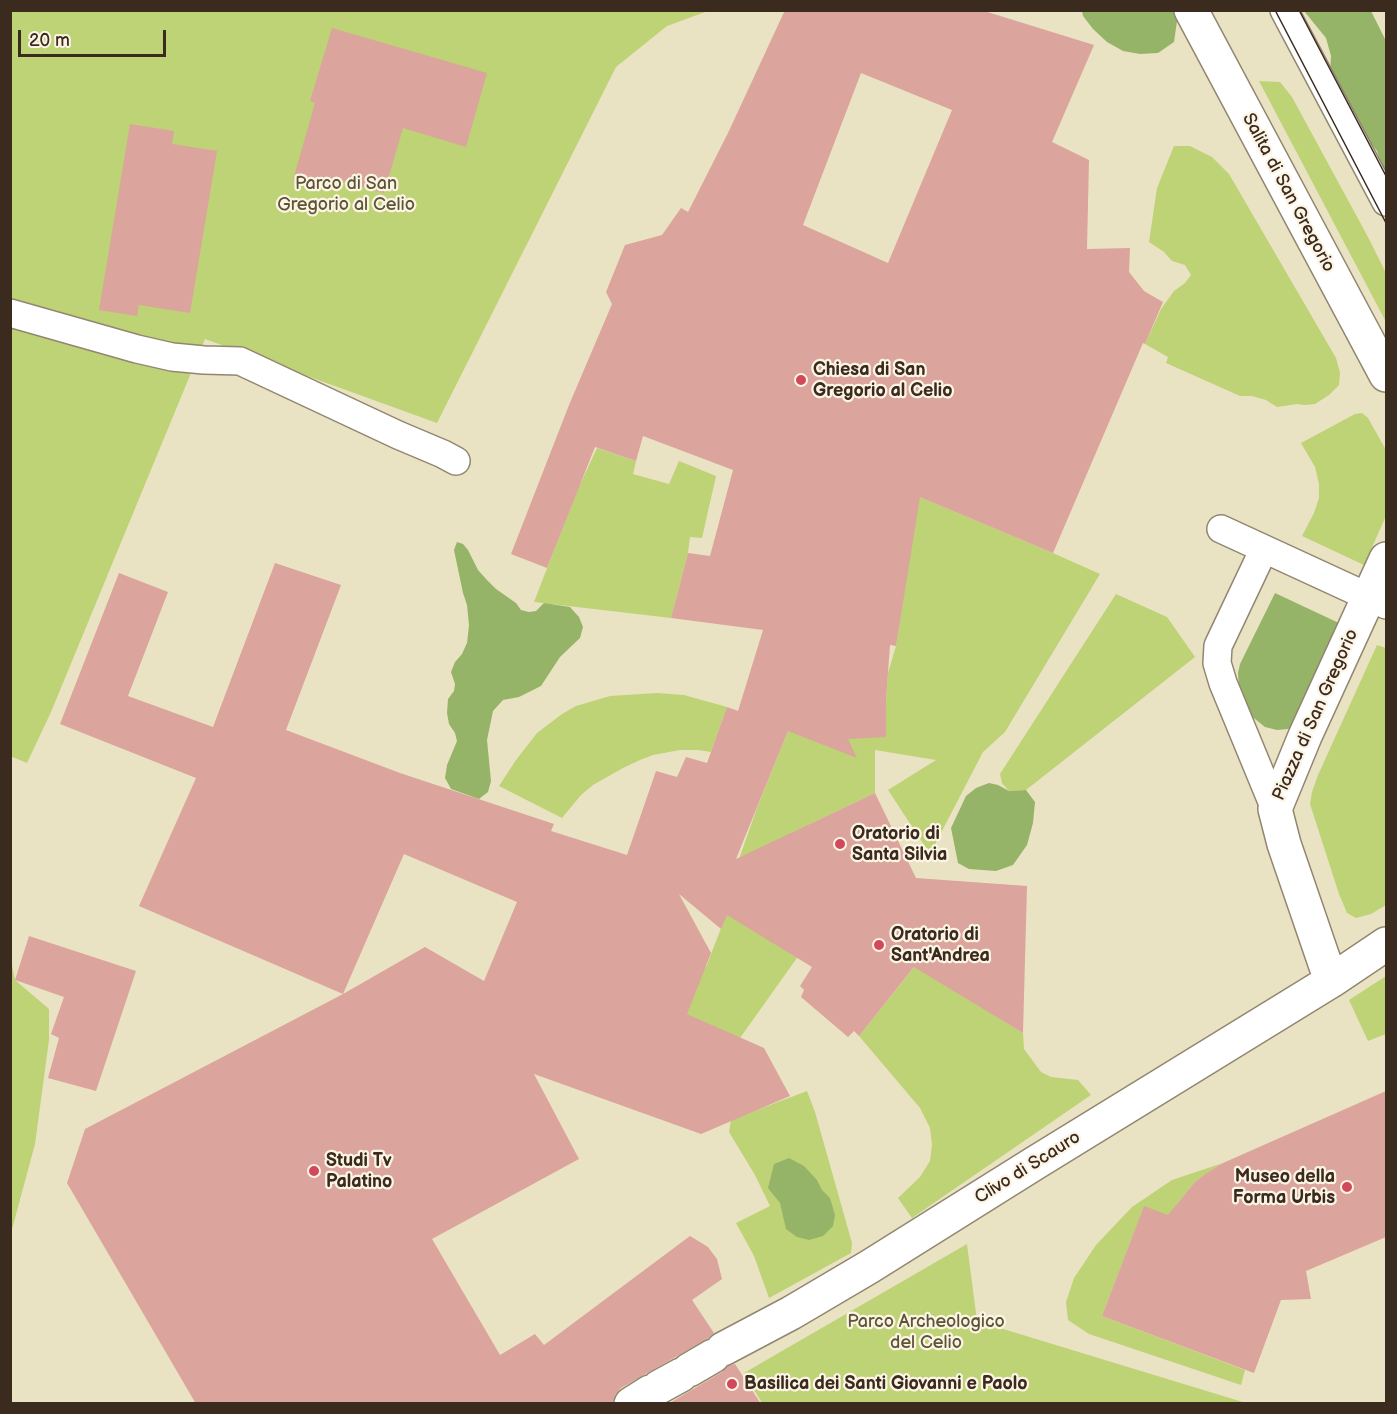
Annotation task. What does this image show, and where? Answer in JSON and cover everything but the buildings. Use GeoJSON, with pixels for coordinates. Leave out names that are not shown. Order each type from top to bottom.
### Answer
{"type":"FeatureCollection","features":[{"type":"Feature","properties":{"kind":"street","name":"Salita di San Gregorio"},"geometry":{"type":"LineString","coordinates":[[1191,10],[1386,375]]}},
{"type":"Feature","properties":{"kind":"street","name":"Piazza di San Gregorio"},"geometry":{"type":"LineString","coordinates":[[1331,981],[1284,844],[1275,809],[1305,736],[1378,601],[1386,559]]}},
{"type":"Feature","properties":{"kind":"street"},"geometry":{"type":"LineString","coordinates":[[1331,981],[1386,944]]}},
{"type":"Feature","properties":{"kind":"street","name":"Clivo di Scauro"},"geometry":{"type":"LineString","coordinates":[[678,1376],[869,1267],[1331,981]]}},
{"type":"Feature","properties":{"kind":"lane"},"geometry":{"type":"LineString","coordinates":[[1284,10],[1386,202]]}},
{"type":"Feature","properties":{"kind":"lane"},"geometry":{"type":"LineString","coordinates":[[10,313],[172,357],[240,362],[456,461]]}},
{"type":"Feature","properties":{"kind":"lane"},"geometry":{"type":"LineString","coordinates":[[1221,529],[1378,601]]}},
{"type":"Feature","properties":{"kind":"lane"},"geometry":{"type":"LineString","coordinates":[[1264,549],[1218,646],[1217,663],[1223,683],[1275,809]]}},
{"type":"Feature","properties":{"kind":"green space","name":"Parco di San Gregorio al Celio"},"geometry":{"type":"Polygon","coordinates":[[[10,11],[708,11],[667,26],[616,67],[437,423],[205,339],[51,712],[27,763],[10,756],[10,11]]]}},
{"type":"Feature","properties":{"kind":"green space"},"geometry":{"type":"Polygon","coordinates":[[[1082,11],[1176,11],[1174,42],[1158,53],[1140,54],[1123,51],[1107,42],[1093,29],[1082,11]]]}},
{"type":"Feature","properties":{"kind":"green space"},"geometry":{"type":"Polygon","coordinates":[[[1304,11],[1371,11],[1386,41],[1386,179],[1377,151],[1352,119],[1330,76],[1331,56],[1326,38],[1304,11]]]}},
{"type":"Feature","properties":{"kind":"green space"},"geometry":{"type":"Polygon","coordinates":[[[1259,81],[1280,82],[1292,97],[1368,237],[1386,273],[1386,322],[1259,81]]]}},
{"type":"Feature","properties":{"kind":"green space"},"geometry":{"type":"Polygon","coordinates":[[[1174,146],[1190,146],[1212,157],[1229,174],[1336,358],[1340,373],[1339,385],[1315,404],[1277,407],[1266,400],[1252,396],[1240,396],[1166,363],[1168,357],[1145,344],[1161,309],[1174,291],[1191,275],[1185,265],[1172,261],[1164,252],[1149,242],[1157,188],[1174,146]]]}},
{"type":"Feature","properties":{"kind":"green space"},"geometry":{"type":"Polygon","coordinates":[[[1362,413],[1368,418],[1386,450],[1386,516],[1364,565],[1302,536],[1319,498],[1319,484],[1315,467],[1301,443],[1355,414],[1362,413]]]}},
{"type":"Feature","properties":{"kind":"green space"},"geometry":{"type":"Polygon","coordinates":[[[597,448],[636,461],[633,474],[669,484],[679,461],[716,476],[702,538],[690,537],[671,618],[534,602],[577,491],[597,448]]]}},
{"type":"Feature","properties":{"kind":"green space"},"geometry":{"type":"Polygon","coordinates":[[[918,496],[1100,574],[1005,732],[983,752],[930,854],[888,790],[936,760],[875,750],[875,793],[791,833],[783,840],[804,948],[740,1038],[565,960],[631,938],[706,967],[739,882],[732,879],[788,731],[886,700],[888,673],[896,646],[918,496]]]}},
{"type":"Feature","properties":{"kind":"green space"},"geometry":{"type":"Polygon","coordinates":[[[457,542],[463,544],[468,550],[478,570],[487,580],[516,603],[521,610],[536,611],[544,603],[570,607],[579,617],[583,627],[580,638],[560,657],[541,686],[519,697],[503,700],[493,711],[487,740],[491,781],[488,792],[479,799],[451,789],[445,778],[447,765],[457,741],[449,724],[447,713],[448,699],[454,691],[455,684],[451,672],[467,643],[469,625],[467,605],[454,550],[457,542]]]}},
{"type":"Feature","properties":{"kind":"green space"},"geometry":{"type":"Polygon","coordinates":[[[1275,593],[1341,624],[1301,720],[1288,729],[1277,730],[1265,727],[1250,715],[1239,687],[1238,673],[1240,664],[1275,593]]]}},
{"type":"Feature","properties":{"kind":"green space"},"geometry":{"type":"Polygon","coordinates":[[[1116,594],[1167,617],[1195,657],[1026,790],[1009,791],[1002,783],[1000,774],[1116,594]]]}},
{"type":"Feature","properties":{"kind":"green space"},"geometry":{"type":"Polygon","coordinates":[[[1377,645],[1386,648],[1386,905],[1371,914],[1356,918],[1347,913],[1339,894],[1310,804],[1318,775],[1377,645]]]}},
{"type":"Feature","properties":{"kind":"green space"},"geometry":{"type":"Polygon","coordinates":[[[657,693],[684,695],[727,707],[711,752],[680,750],[640,760],[593,785],[581,795],[562,818],[499,786],[537,733],[562,714],[576,706],[610,696],[657,693]]]}},
{"type":"Feature","properties":{"kind":"green space"},"geometry":{"type":"Polygon","coordinates":[[[989,783],[1009,791],[1026,790],[1035,802],[1033,823],[1027,845],[1013,865],[996,871],[969,869],[958,863],[951,828],[966,796],[976,788],[989,783]]]}},
{"type":"Feature","properties":{"kind":"green space"},"geometry":{"type":"Polygon","coordinates":[[[11,961],[15,980],[49,1009],[49,1040],[35,1144],[11,1233],[11,961]]]}},
{"type":"Feature","properties":{"kind":"green space"},"geometry":{"type":"Polygon","coordinates":[[[915,966],[1023,1033],[1024,1049],[1041,1072],[1051,1077],[1078,1080],[1091,1095],[912,1218],[898,1198],[920,1177],[930,1161],[932,1145],[930,1128],[920,1108],[859,1036],[915,966]]]}},
{"type":"Feature","properties":{"kind":"green space"},"geometry":{"type":"Polygon","coordinates":[[[1386,976],[1386,1034],[1368,1041],[1349,1000],[1386,976]]]}},
{"type":"Feature","properties":{"kind":"green space"},"geometry":{"type":"Polygon","coordinates":[[[807,1091],[852,1243],[851,1253],[769,1298],[754,1256],[736,1223],[770,1206],[755,1175],[729,1132],[731,1120],[807,1091]]]}},
{"type":"Feature","properties":{"kind":"green space"},"geometry":{"type":"Polygon","coordinates":[[[789,1158],[804,1166],[830,1198],[835,1215],[833,1226],[823,1236],[809,1240],[797,1237],[786,1229],[780,1203],[768,1188],[774,1164],[789,1158]]]}},
{"type":"Feature","properties":{"kind":"green space"},"geometry":{"type":"Polygon","coordinates":[[[1223,1163],[1194,1183],[1170,1216],[1144,1207],[1102,1316],[1245,1370],[1241,1385],[1089,1334],[1068,1320],[1066,1302],[1074,1278],[1096,1245],[1132,1207],[1172,1180],[1223,1163]]]}},
{"type":"Feature","properties":{"kind":"green space","name":"Parco Archeologico del Celio"},"geometry":{"type":"Polygon","coordinates":[[[967,1244],[977,1321],[1246,1403],[762,1403],[744,1373],[967,1244]]]}},
{"type":"Feature","properties":{"kind":"tram line"},"geometry":{"type":"LineString","coordinates":[[1275,10],[1386,223]]}},
{"type":"Feature","properties":{"kind":"tram line"},"geometry":{"type":"LineString","coordinates":[[1299,10],[1386,176]]}},
{"type":"Feature","properties":{"kind":"place","name":"Chiesa di San Gregorio al Celio"},"geometry":{"type":"Point","coordinates":[801,380]}},
{"type":"Feature","properties":{"kind":"place","name":"Oratorio di Santa Silvia"},"geometry":{"type":"Point","coordinates":[840,844]}},
{"type":"Feature","properties":{"kind":"place","name":"Oratorio di Sant'Andrea"},"geometry":{"type":"Point","coordinates":[879,945]}},
{"type":"Feature","properties":{"kind":"place","name":"Studi Tv Palatino"},"geometry":{"type":"Point","coordinates":[314,1171]}},
{"type":"Feature","properties":{"kind":"place","name":"Museo della Forma Urbis"},"geometry":{"type":"Point","coordinates":[1347,1187]}},
{"type":"Feature","properties":{"kind":"place","name":"Basilica dei Santi Giovanni e Paolo"},"geometry":{"type":"Point","coordinates":[732,1384]}}]}
